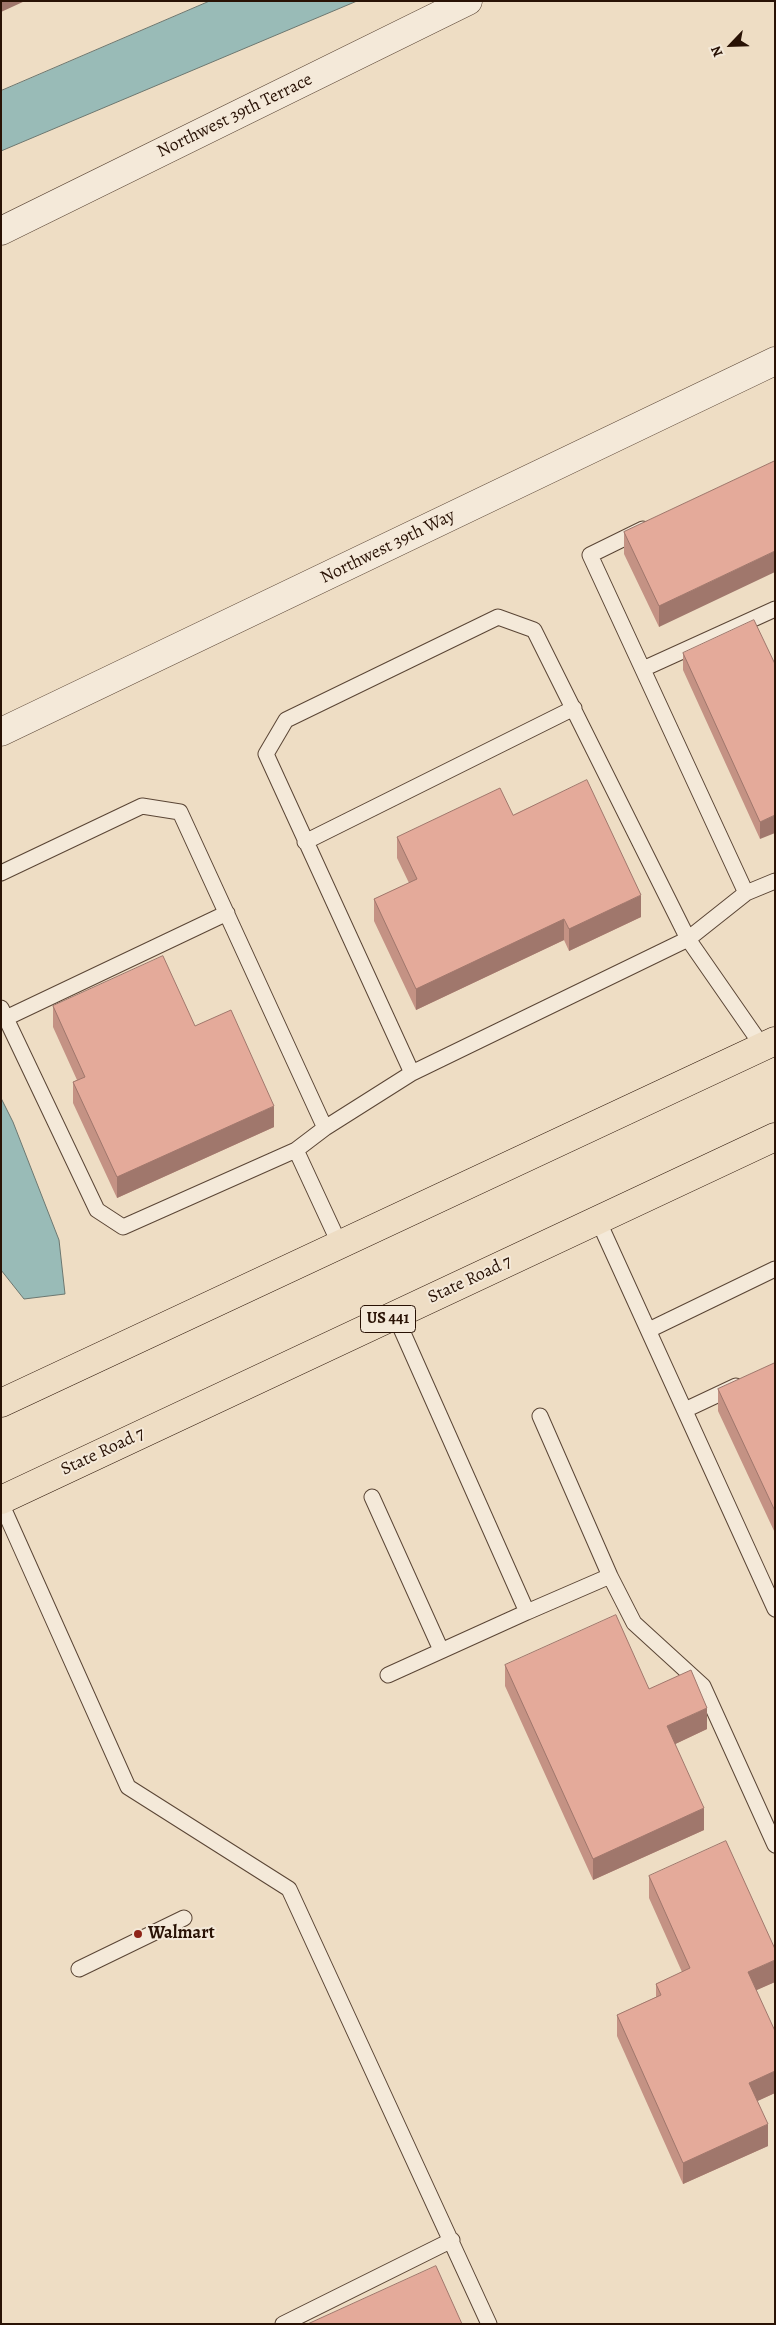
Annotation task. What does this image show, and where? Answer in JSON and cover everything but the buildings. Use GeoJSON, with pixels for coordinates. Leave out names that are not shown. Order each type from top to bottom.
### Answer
{"type":"FeatureCollection","features":[{"type":"Feature","properties":{"kind":"main road"},"geometry":{"type":"LineString","coordinates":[[1,1403],[769,1044]]}},
{"type":"Feature","properties":{"kind":"main road","name":"State Road 7"},"geometry":{"type":"LineString","coordinates":[[1,1502],[775,1137]]}},
{"type":"Feature","properties":{"kind":"street","name":"Northwest 39th Terrace"},"geometry":{"type":"LineString","coordinates":[[1,231],[468,1]]}},
{"type":"Feature","properties":{"kind":"street","name":"Northwest 39th Way"},"geometry":{"type":"LineString","coordinates":[[1,732],[775,361]]}},
{"type":"Feature","properties":{"kind":"lane"},"geometry":{"type":"LineString","coordinates":[[661,521],[590,555],[746,893]]}},
{"type":"Feature","properties":{"kind":"lane"},"geometry":{"type":"LineString","coordinates":[[643,669],[775,609]]}},
{"type":"Feature","properties":{"kind":"lane"},"geometry":{"type":"LineString","coordinates":[[412,1073],[266,754],[286,720],[498,617],[534,630],[688,939],[769,1044]]}},
{"type":"Feature","properties":{"kind":"lane"},"geometry":{"type":"LineString","coordinates":[[305,842],[574,708]]}},
{"type":"Feature","properties":{"kind":"lane"},"geometry":{"type":"LineString","coordinates":[[1,872],[142,806],[180,812],[325,1128]]}},
{"type":"Feature","properties":{"kind":"lane"},"geometry":{"type":"LineString","coordinates":[[227,913],[4,1013],[97,1210],[123,1227],[296,1150],[325,1128],[412,1073],[688,939],[746,893],[775,881]]}},
{"type":"Feature","properties":{"kind":"lane"},"geometry":{"type":"LineString","coordinates":[[296,1150],[340,1245]]}},
{"type":"Feature","properties":{"kind":"lane"},"geometry":{"type":"LineString","coordinates":[[598,1220],[775,1609]]}},
{"type":"Feature","properties":{"kind":"lane"},"geometry":{"type":"LineString","coordinates":[[648,1330],[775,1269]]}},
{"type":"Feature","properties":{"kind":"lane"},"geometry":{"type":"LineString","coordinates":[[395,1315],[526,1612]]}},
{"type":"Feature","properties":{"kind":"lane"},"geometry":{"type":"LineString","coordinates":[[685,1410],[748,1380]]}},
{"type":"Feature","properties":{"kind":"lane"},"geometry":{"type":"LineString","coordinates":[[540,1416],[610,1576],[634,1623],[703,1686],[775,1845]]}},
{"type":"Feature","properties":{"kind":"lane"},"geometry":{"type":"LineString","coordinates":[[372,1497],[441,1650]]}},
{"type":"Feature","properties":{"kind":"lane"},"geometry":{"type":"LineString","coordinates":[[1,1502],[128,1787],[289,1889],[489,2324]]}},
{"type":"Feature","properties":{"kind":"lane"},"geometry":{"type":"LineString","coordinates":[[388,1675],[610,1576]]}},
{"type":"Feature","properties":{"kind":"lane"},"geometry":{"type":"LineString","coordinates":[[79,1969],[184,1918]]}},
{"type":"Feature","properties":{"kind":"lane"},"geometry":{"type":"LineString","coordinates":[[283,2324],[452,2240]]}},
{"type":"Feature","properties":{"kind":"water"},"geometry":{"type":"Polygon","coordinates":[[[210,1],[357,1],[1,151],[1,91],[210,1]]]}},
{"type":"Feature","properties":{"kind":"water"},"geometry":{"type":"Polygon","coordinates":[[[1,1098],[13,1122],[59,1240],[65,1294],[24,1299],[1,1270],[1,1098]]]}},
{"type":"Feature","properties":{"kind":"place","name":"Walmart"},"geometry":{"type":"Point","coordinates":[138,1934]}}]}
